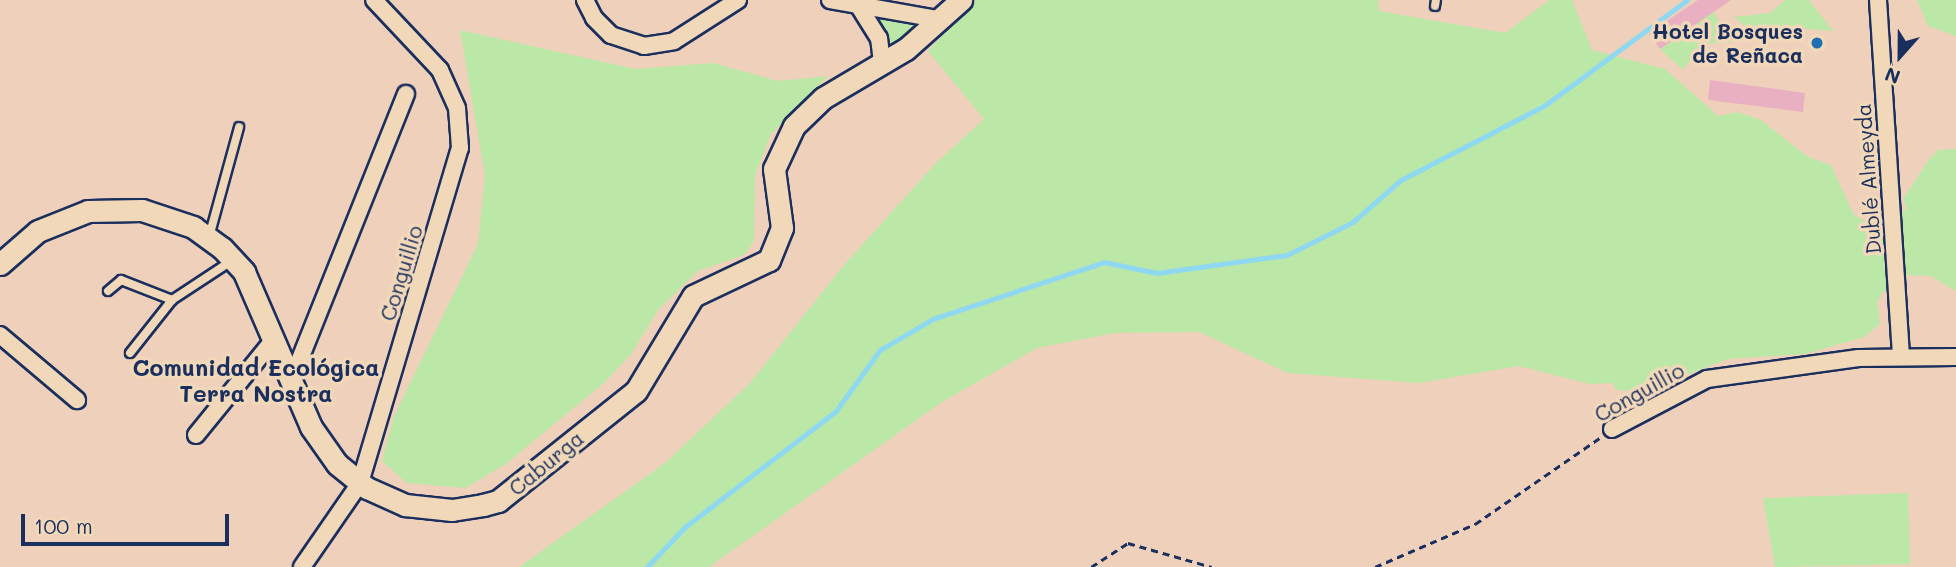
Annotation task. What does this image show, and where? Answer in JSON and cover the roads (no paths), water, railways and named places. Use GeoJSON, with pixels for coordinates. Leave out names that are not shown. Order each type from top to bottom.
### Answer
{"type":"FeatureCollection","features":[{"type":"Feature","properties":{"kind":"street","name":"Conguillio"},"geometry":{"type":"LineString","coordinates":[[302,567],[360,483],[460,148],[457,108],[447,83],[408,32],[374,0]]}},
{"type":"Feature","properties":{"kind":"street"},"geometry":{"type":"LineString","coordinates":[[585,0],[611,35],[644,46],[674,41],[738,0]]}},
{"type":"Feature","properties":{"kind":"street"},"geometry":{"type":"LineString","coordinates":[[830,0],[942,20]]}},
{"type":"Feature","properties":{"kind":"street"},"geometry":{"type":"LineString","coordinates":[[858,5],[879,38],[882,62],[942,20],[961,0]]}},
{"type":"Feature","properties":{"kind":"street","name":"Dublé Almeyda"},"geometry":{"type":"LineString","coordinates":[[1878,0],[1901,356]]}},
{"type":"Feature","properties":{"kind":"street","name":"Caburga"},"geometry":{"type":"LineString","coordinates":[[0,264],[23,241],[54,222],[106,209],[160,214],[208,237],[233,259],[262,306],[319,440],[360,483],[390,499],[428,509],[468,509],[498,501],[636,391],[693,296],[757,268],[775,253],[781,237],[783,210],[774,169],[794,126],[823,98],[882,62]]}},
{"type":"Feature","properties":{"kind":"street"},"geometry":{"type":"LineString","coordinates":[[292,379],[406,94]]}},
{"type":"Feature","properties":{"kind":"street"},"geometry":{"type":"LineString","coordinates":[[0,335],[77,400]]}},
{"type":"Feature","properties":{"kind":"street"},"geometry":{"type":"LineString","coordinates":[[196,435],[275,338]]}},
{"type":"Feature","properties":{"kind":"street","name":"Conguillio"},"geometry":{"type":"LineString","coordinates":[[1612,429],[1707,379],[1901,356],[1956,357]]}},
{"type":"Feature","properties":{"kind":"lane"},"geometry":{"type":"LineString","coordinates":[[208,237],[239,127]]}},
{"type":"Feature","properties":{"kind":"lane"},"geometry":{"type":"LineString","coordinates":[[130,353],[173,300],[233,259]]}},
{"type":"Feature","properties":{"kind":"lane"},"geometry":{"type":"LineString","coordinates":[[108,291],[121,280],[173,300]]}},
{"type":"Feature","properties":{"kind":"waterway"},"geometry":{"type":"LineString","coordinates":[[647,567],[685,527],[836,411],[880,350],[933,319],[1104,262],[1157,273],[1287,255],[1353,222],[1401,180],[1544,106],[1687,0]]}},
{"type":"Feature","properties":{"kind":"place","name":"Hotel Bosques de Reñaca"},"geometry":{"type":"Point","coordinates":[1817,43]}},
{"type":"Feature","properties":{"kind":"district","name":"Comunidad Ecológica Terra Nostra"},"geometry":{"type":"Point","coordinates":[256,380]}}]}
